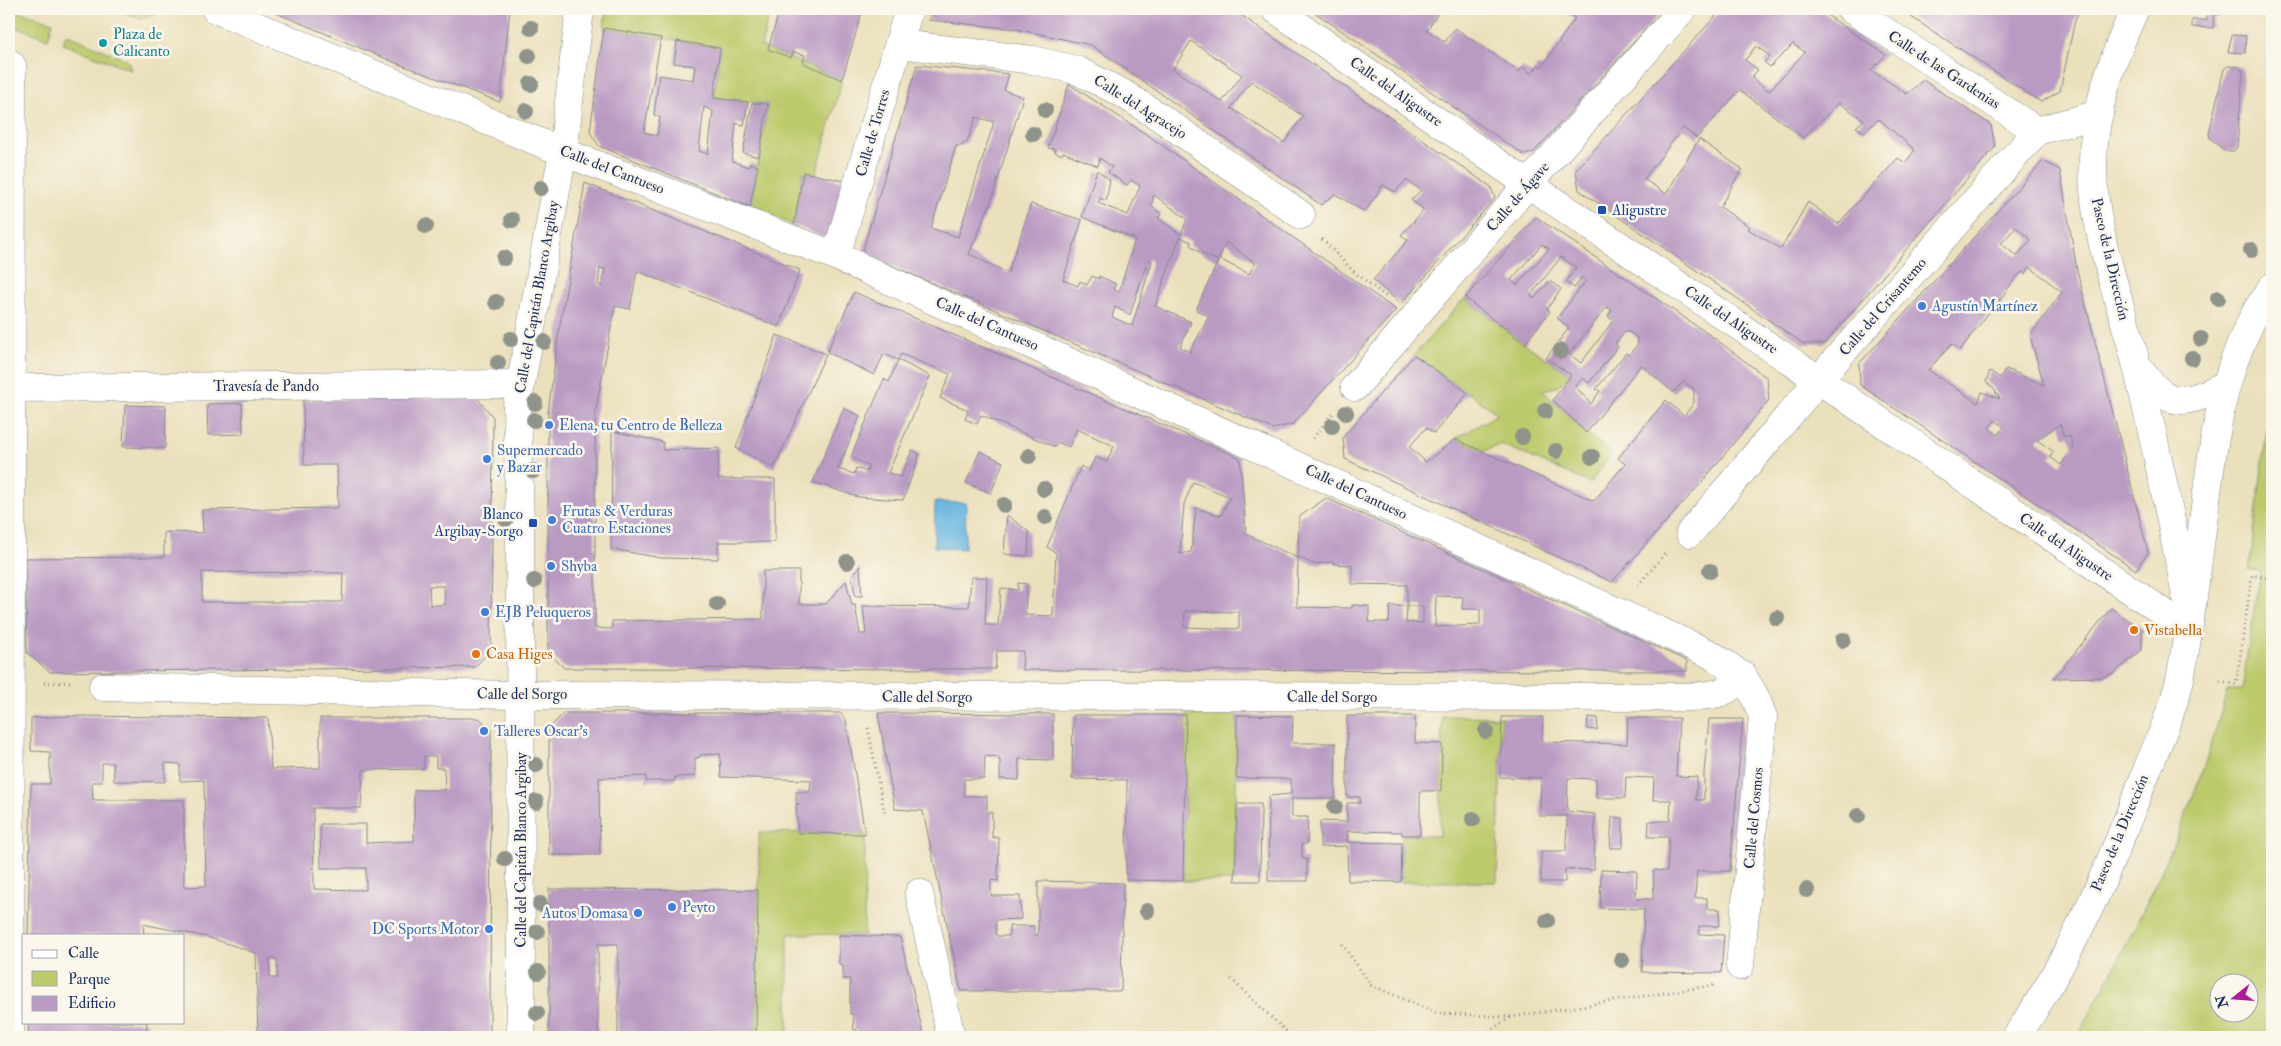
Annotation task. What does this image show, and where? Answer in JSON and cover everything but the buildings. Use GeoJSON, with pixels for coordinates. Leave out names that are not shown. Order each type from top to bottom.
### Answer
{"type":"FeatureCollection","features":[{"type":"Feature","properties":{"kind":"street","name":"Calle del Cantueso"},"geometry":{"type":"LineString","coordinates":[[215,9],[564,152],[836,256],[1710,654],[1743,675]]}},
{"type":"Feature","properties":{"kind":"street","name":"Calle del Capitán Blanco Argibay"},"geometry":{"type":"LineString","coordinates":[[522,1037],[517,404],[564,152],[580,9]]}},
{"type":"Feature","properties":{"kind":"street","name":"Calle de Torres"},"geometry":{"type":"LineString","coordinates":[[836,256],[909,9]]}},
{"type":"Feature","properties":{"kind":"street","name":"Calle del Aligustre"},"geometry":{"type":"LineString","coordinates":[[1275,9],[1528,184],[1819,380],[2190,623]]}},
{"type":"Feature","properties":{"kind":"street","name":"Calle de Ágave"},"geometry":{"type":"LineString","coordinates":[[1355,387],[1528,184],[1683,9]]}},
{"type":"Feature","properties":{"kind":"street","name":"Calle de las Gardenias"},"geometry":{"type":"LineString","coordinates":[[1852,9],[2037,131]]}},
{"type":"Feature","properties":{"kind":"street","name":"Paseo de la Dirección"},"geometry":{"type":"LineString","coordinates":[[2135,9],[2122,38],[2098,114],[2093,164],[2094,197],[2100,230],[2136,365],[2190,623]]}},
{"type":"Feature","properties":{"kind":"street","name":"Calle del Agracejo"},"geometry":{"type":"LineString","coordinates":[[899,44],[1024,59],[1076,70],[1136,102],[1301,215]]}},
{"type":"Feature","properties":{"kind":"street"},"geometry":{"type":"LineString","coordinates":[[10,65],[12,388],[9,691],[10,1037]]}},
{"type":"Feature","properties":{"kind":"street"},"geometry":{"type":"LineString","coordinates":[[2037,131],[2098,114]]}},
{"type":"Feature","properties":{"kind":"street","name":"Calle del Crisantemo"},"geometry":{"type":"LineString","coordinates":[[1690,533],[1819,380],[2037,131]]}},
{"type":"Feature","properties":{"kind":"street","name":"Paseo de la Dirección"},"geometry":{"type":"LineString","coordinates":[[2016,1037],[2031,1016],[2082,921],[2134,804],[2179,681],[2190,623],[2211,457],[2225,385],[2239,344],[2272,287]]}},
{"type":"Feature","properties":{"kind":"street","name":"Paseo de la Dirección"},"geometry":{"type":"LineString","coordinates":[[2136,365],[2153,388],[2165,397],[2178,400],[2196,400],[2225,385]]}},
{"type":"Feature","properties":{"kind":"street","name":"Travesía de Pando"},"geometry":{"type":"LineString","coordinates":[[12,388],[520,384]]}},
{"type":"Feature","properties":{"kind":"street","name":"Calle del Sorgo"},"geometry":{"type":"LineString","coordinates":[[103,687],[520,695],[1690,697],[1713,694],[1734,688],[1743,675]]}},
{"type":"Feature","properties":{"kind":"street","name":"Calle del Cosmos"},"geometry":{"type":"LineString","coordinates":[[1740,966],[1763,717],[1755,694],[1743,675]]}},
{"type":"Feature","properties":{"kind":"street"},"geometry":{"type":"LineString","coordinates":[[919,894],[950,1037]]}},
{"type":"Feature","properties":{"kind":"path"},"geometry":{"type":"LineString","coordinates":[[77,9],[86,12]]}},
{"type":"Feature","properties":{"kind":"path"},"geometry":{"type":"LineString","coordinates":[[1320,236],[1353,271],[1395,303]]}},
{"type":"Feature","properties":{"kind":"path"},"geometry":{"type":"LineString","coordinates":[[1311,441],[1334,411]]}},
{"type":"Feature","properties":{"kind":"path"},"geometry":{"type":"LineString","coordinates":[[1635,588],[1666,553]]}},
{"type":"Feature","properties":{"kind":"path"},"geometry":{"type":"LineString","coordinates":[[2220,681],[2236,684],[2252,575],[2272,579],[2272,613]]}},
{"type":"Feature","properties":{"kind":"path"},"geometry":{"type":"LineString","coordinates":[[41,682],[103,687]]}},
{"type":"Feature","properties":{"kind":"path"},"geometry":{"type":"LineString","coordinates":[[866,718],[885,816]]}},
{"type":"Feature","properties":{"kind":"path"},"geometry":{"type":"LineString","coordinates":[[1342,944],[1371,985],[1436,1013],[1511,1017],[1727,983],[1740,966]]}},
{"type":"Feature","properties":{"kind":"path"},"geometry":{"type":"LineString","coordinates":[[1231,979],[1290,1035],[1296,1037]]}},
{"type":"Feature","properties":{"kind":"path"},"geometry":{"type":"LineString","coordinates":[[1480,1037],[1511,1017]]}},
{"type":"Feature","properties":{"kind":"green space"},"geometry":{"type":"Polygon","coordinates":[[[9,9],[53,22],[48,39],[9,24],[9,9]]]}},
{"type":"Feature","properties":{"kind":"green space"},"geometry":{"type":"Polygon","coordinates":[[[114,9],[143,9],[156,14],[139,19],[114,9]]]}},
{"type":"Feature","properties":{"kind":"green space"},"geometry":{"type":"Polygon","coordinates":[[[606,9],[771,9],[761,46],[842,80],[816,175],[803,172],[794,225],[750,207],[768,104],[714,98],[720,48],[604,28],[606,9]]]}},
{"type":"Feature","properties":{"kind":"green space"},"geometry":{"type":"Polygon","coordinates":[[[66,34],[127,60],[131,70],[63,44],[66,34]]]}},
{"type":"Feature","properties":{"kind":"green space"},"geometry":{"type":"Polygon","coordinates":[[[1465,298],[1525,344],[1571,375],[1557,387],[1542,390],[1586,433],[1612,453],[1590,483],[1501,444],[1485,451],[1455,439],[1498,414],[1414,355],[1465,298]]]}},
{"type":"Feature","properties":{"kind":"green space"},"geometry":{"type":"Polygon","coordinates":[[[2272,408],[2272,1037],[2077,1037],[2143,911],[2182,825],[2214,736],[2227,690],[2242,690],[2260,571],[2249,570],[2268,422],[2272,408]]]}},
{"type":"Feature","properties":{"kind":"green space"},"geometry":{"type":"Polygon","coordinates":[[[1186,715],[1237,715],[1235,881],[1183,881],[1186,715]]]}},
{"type":"Feature","properties":{"kind":"green space"},"geometry":{"type":"Polygon","coordinates":[[[1442,716],[1502,717],[1497,882],[1401,882],[1402,835],[1440,836],[1442,716]]]}},
{"type":"Feature","properties":{"kind":"green space"},"geometry":{"type":"Polygon","coordinates":[[[759,832],[865,834],[864,935],[788,934],[788,1037],[756,1037],[759,832]]]}},
{"type":"Feature","properties":{"kind":"water"},"geometry":{"type":"Polygon","coordinates":[[[935,502],[966,503],[965,549],[934,547],[935,502]]]}},
{"type":"Feature","properties":{"kind":"place","name":"Plaza de Calicanto"},"geometry":{"type":"Point","coordinates":[103,43]}},
{"type":"Feature","properties":{"kind":"place","name":"Aligustre"},"geometry":{"type":"Point","coordinates":[1602,210]}},
{"type":"Feature","properties":{"kind":"place","name":"Agustín Martínez"},"geometry":{"type":"Point","coordinates":[1922,306]}},
{"type":"Feature","properties":{"kind":"place","name":"Elena, tu Centro de Belleza"},"geometry":{"type":"Point","coordinates":[549,425]}},
{"type":"Feature","properties":{"kind":"place","name":"Supermercado y Bazar"},"geometry":{"type":"Point","coordinates":[487,459]}},
{"type":"Feature","properties":{"kind":"place","name":"Frutas & Verduras Cuatro Estaciones"},"geometry":{"type":"Point","coordinates":[552,520]}},
{"type":"Feature","properties":{"kind":"place","name":"Blanco Argibay-Sorgo"},"geometry":{"type":"Point","coordinates":[533,523]}},
{"type":"Feature","properties":{"kind":"place","name":"Shyba"},"geometry":{"type":"Point","coordinates":[551,566]}},
{"type":"Feature","properties":{"kind":"place","name":"EJB Peluqueros"},"geometry":{"type":"Point","coordinates":[485,612]}},
{"type":"Feature","properties":{"kind":"place","name":"Vistabella"},"geometry":{"type":"Point","coordinates":[2134,630]}},
{"type":"Feature","properties":{"kind":"place","name":"Casa Higes"},"geometry":{"type":"Point","coordinates":[476,654]}},
{"type":"Feature","properties":{"kind":"place","name":"Talleres Oscar's"},"geometry":{"type":"Point","coordinates":[484,731]}},
{"type":"Feature","properties":{"kind":"place","name":"Peyto"},"geometry":{"type":"Point","coordinates":[672,907]}},
{"type":"Feature","properties":{"kind":"place","name":"Autos Domasa"},"geometry":{"type":"Point","coordinates":[638,913]}},
{"type":"Feature","properties":{"kind":"place","name":"DC Sports Motor"},"geometry":{"type":"Point","coordinates":[489,929]}}]}
